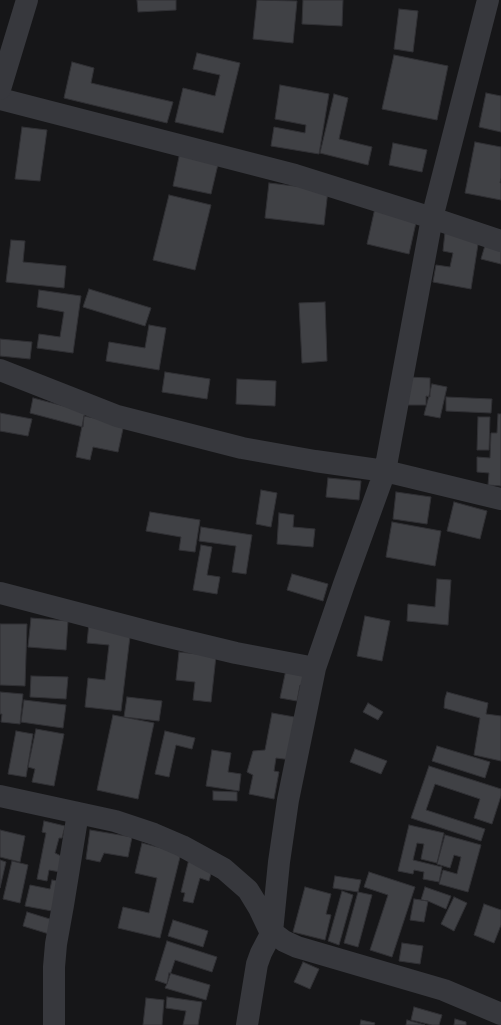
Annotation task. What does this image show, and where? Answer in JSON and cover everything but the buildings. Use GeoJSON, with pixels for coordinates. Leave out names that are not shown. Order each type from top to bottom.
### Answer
{"type":"FeatureCollection","features":[{"type":"Feature","properties":{"kind":"street"},"geometry":{"type":"LineString","coordinates":[[0,89],[27,0]]}},
{"type":"Feature","properties":{"kind":"street"},"geometry":{"type":"LineString","coordinates":[[247,1025],[257,964],[272,932],[279,862],[288,800],[315,668],[385,471],[432,218],[488,0]]}},
{"type":"Feature","properties":{"kind":"street"},"geometry":{"type":"LineString","coordinates":[[0,99],[295,175],[432,218],[501,242]]}},
{"type":"Feature","properties":{"kind":"street"},"geometry":{"type":"LineString","coordinates":[[0,370],[117,416],[242,448],[315,461],[385,471],[501,499]]}},
{"type":"Feature","properties":{"kind":"street"},"geometry":{"type":"LineString","coordinates":[[0,593],[164,636],[236,653],[315,668]]}},
{"type":"Feature","properties":{"kind":"street"},"geometry":{"type":"LineString","coordinates":[[0,796],[115,821],[154,834],[182,846],[224,869],[248,890],[272,932],[284,941],[297,947],[444,990],[501,1014]]}},
{"type":"Feature","properties":{"kind":"street"},"geometry":{"type":"LineString","coordinates":[[54,1025],[54,967],[56,944],[78,812]]}}]}
